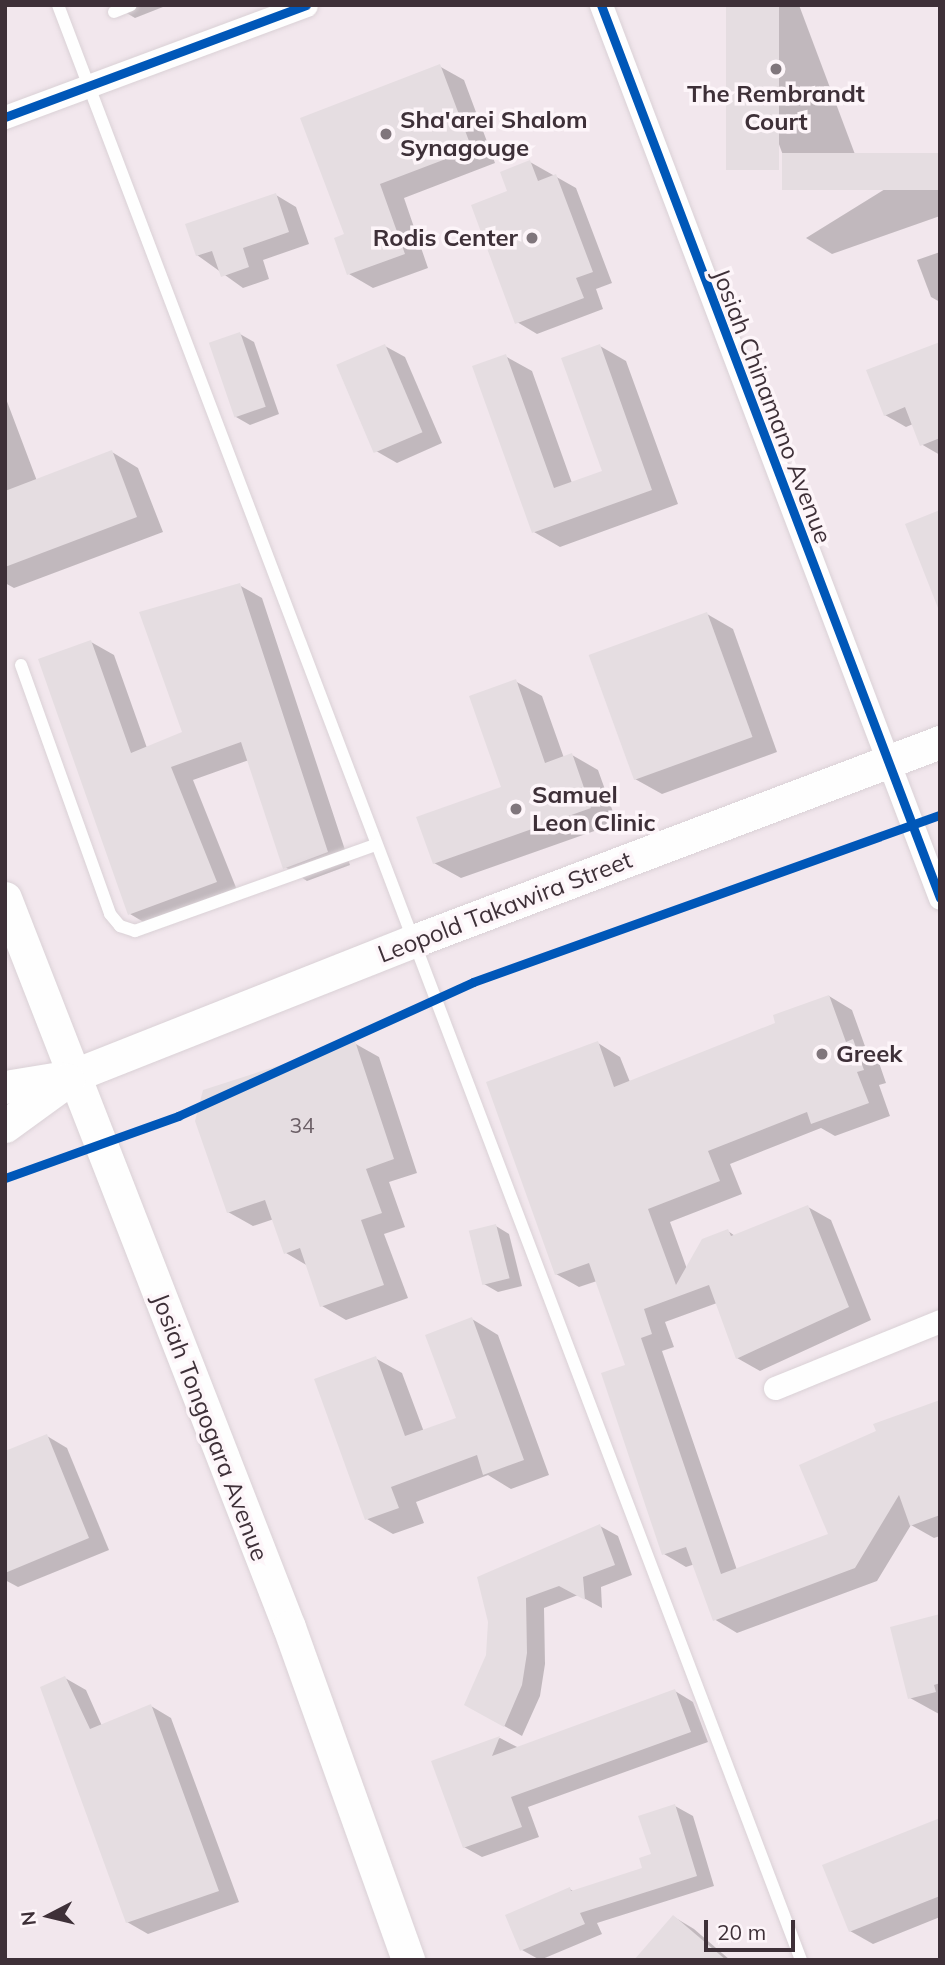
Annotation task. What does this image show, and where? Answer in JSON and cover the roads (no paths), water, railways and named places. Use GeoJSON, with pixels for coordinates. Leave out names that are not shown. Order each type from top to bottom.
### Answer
{"type":"FeatureCollection","features":[{"type":"Feature","properties":{"kind":"main road","name":"Leopold Takawira Street"},"geometry":{"type":"LineString","coordinates":[[72,1076],[411,942],[940,742]]}},
{"type":"Feature","properties":{"kind":"main road","name":"Josiah Tongogara Avenue"},"geometry":{"type":"LineString","coordinates":[[5,898],[72,1076],[289,1627],[408,1960]]}},
{"type":"Feature","properties":{"kind":"main road"},"geometry":{"type":"LineString","coordinates":[[5,1087],[72,1076]]}},
{"type":"Feature","properties":{"kind":"main road"},"geometry":{"type":"LineString","coordinates":[[5,1126],[72,1076]]}},
{"type":"Feature","properties":{"kind":"street"},"geometry":{"type":"LineString","coordinates":[[5,117],[306,5]]}},
{"type":"Feature","properties":{"kind":"street","name":"Josiah Chinamano Avenue"},"geometry":{"type":"LineString","coordinates":[[601,5],[940,898]]}},
{"type":"Feature","properties":{"kind":"street"},"geometry":{"type":"LineString","coordinates":[[775,1388],[940,1321]]}},
{"type":"Feature","properties":{"kind":"lane"},"geometry":{"type":"LineString","coordinates":[[58,5],[411,942],[801,1960]]}},
{"type":"Feature","properties":{"kind":"lane"},"geometry":{"type":"LineString","coordinates":[[114,12],[131,5]]}},
{"type":"Feature","properties":{"kind":"lane"},"geometry":{"type":"LineString","coordinates":[[21,665],[110,914],[120,926],[135,931],[375,845]]}},
{"type":"Feature","properties":{"kind":"place","name":"The Rembrandt Court"},"geometry":{"type":"Point","coordinates":[776,69]}},
{"type":"Feature","properties":{"kind":"place","name":"Sha'arei Shalom Synagouge"},"geometry":{"type":"Point","coordinates":[386,134]}},
{"type":"Feature","properties":{"kind":"place","name":"Rodis Center"},"geometry":{"type":"Point","coordinates":[532,238]}},
{"type":"Feature","properties":{"kind":"place","name":"Samuel Leon Clinic"},"geometry":{"type":"Point","coordinates":[516,809]}},
{"type":"Feature","properties":{"kind":"place","name":"Greek"},"geometry":{"type":"Point","coordinates":[822,1054]}}]}
